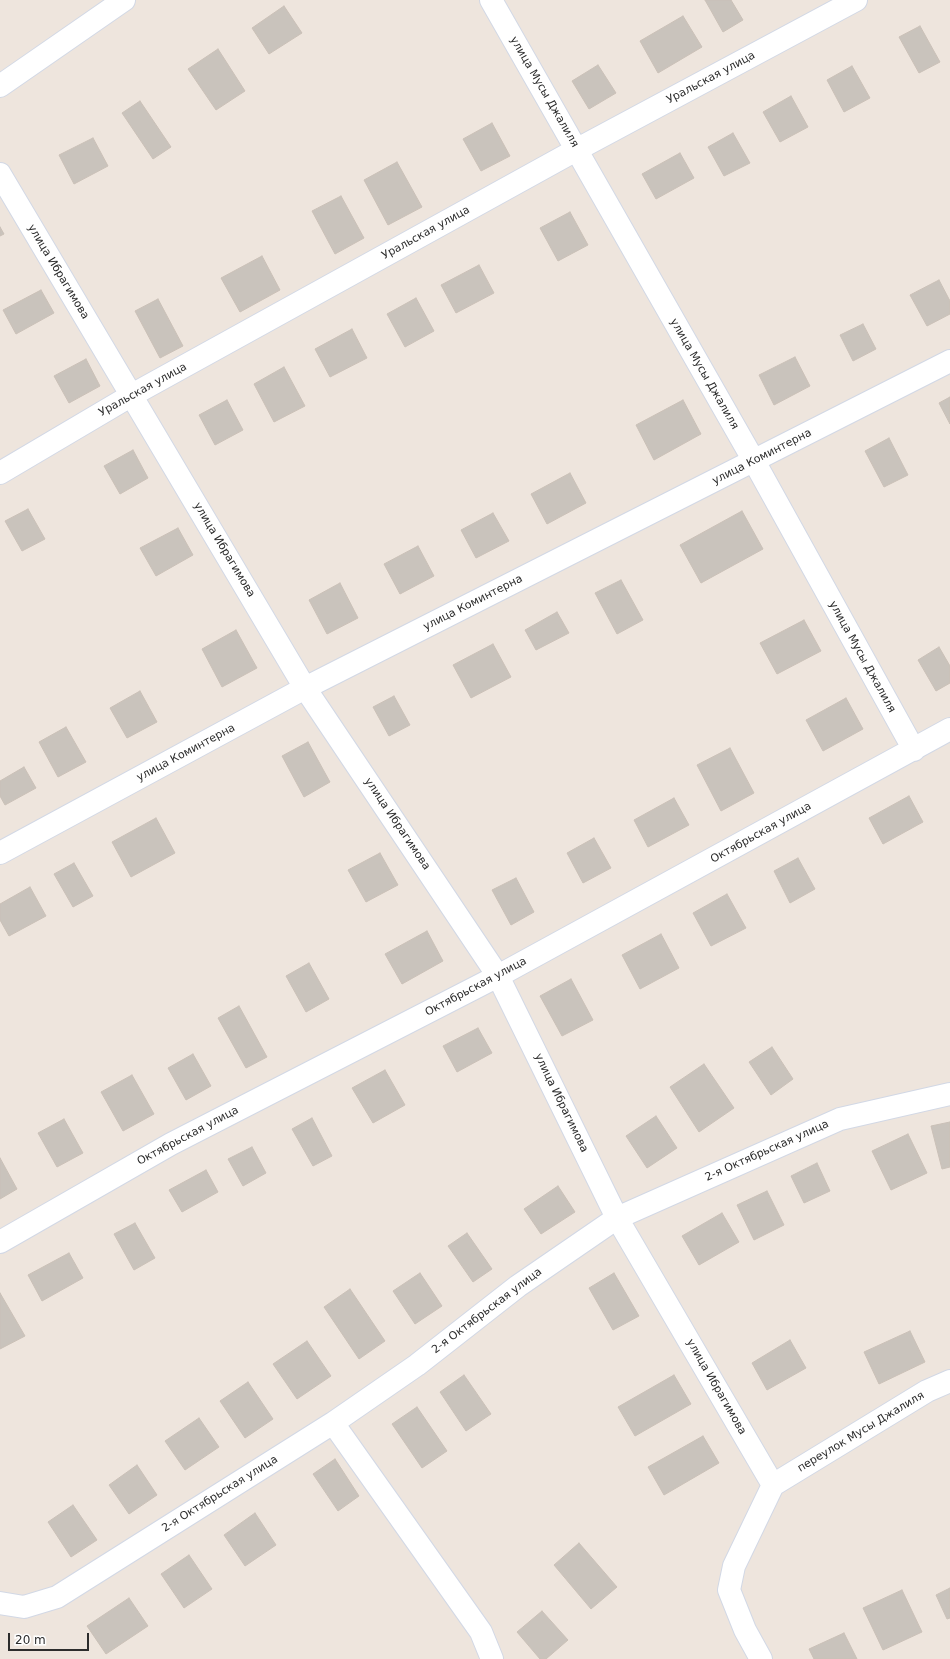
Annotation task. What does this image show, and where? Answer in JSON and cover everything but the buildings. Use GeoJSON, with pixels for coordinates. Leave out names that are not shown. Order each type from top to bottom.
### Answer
{"type":"FeatureCollection","features":[{"type":"Feature","properties":{"kind":"street"},"geometry":{"type":"LineString","coordinates":[[0,86],[124,0]]}},
{"type":"Feature","properties":{"kind":"street","name":"улица Мусы Джалиля"},"geometry":{"type":"LineString","coordinates":[[491,0],[754,461],[914,750]]}},
{"type":"Feature","properties":{"kind":"street","name":"Уральская улица"},"geometry":{"type":"LineString","coordinates":[[0,472],[132,395],[576,150],[856,0]]}},
{"type":"Feature","properties":{"kind":"street","name":"улица Ибрагимова"},"geometry":{"type":"LineString","coordinates":[[0,174],[305,688],[498,976],[617,1218],[773,1485]]}},
{"type":"Feature","properties":{"kind":"street","name":"улица Коминтерна"},"geometry":{"type":"LineString","coordinates":[[0,853],[305,688],[950,361]]}},
{"type":"Feature","properties":{"kind":"street","name":"Октябрьская улица"},"geometry":{"type":"LineString","coordinates":[[0,1242],[171,1144],[498,976],[950,729]]}},
{"type":"Feature","properties":{"kind":"street","name":"2-я Октябрьская улица"},"geometry":{"type":"LineString","coordinates":[[0,1603],[24,1607],[57,1597],[333,1423],[417,1365],[518,1286],[617,1218],[840,1119],[950,1094]]}},
{"type":"Feature","properties":{"kind":"street","name":"переулок Мусы Джалиля"},"geometry":{"type":"LineString","coordinates":[[773,1485],[928,1391],[950,1381]]}},
{"type":"Feature","properties":{"kind":"street"},"geometry":{"type":"LineString","coordinates":[[333,1423],[481,1632],[492,1659]]}},
{"type":"Feature","properties":{"kind":"street"},"geometry":{"type":"LineString","coordinates":[[761,1659],[745,1630],[729,1590],[734,1566],[773,1485]]}}]}
